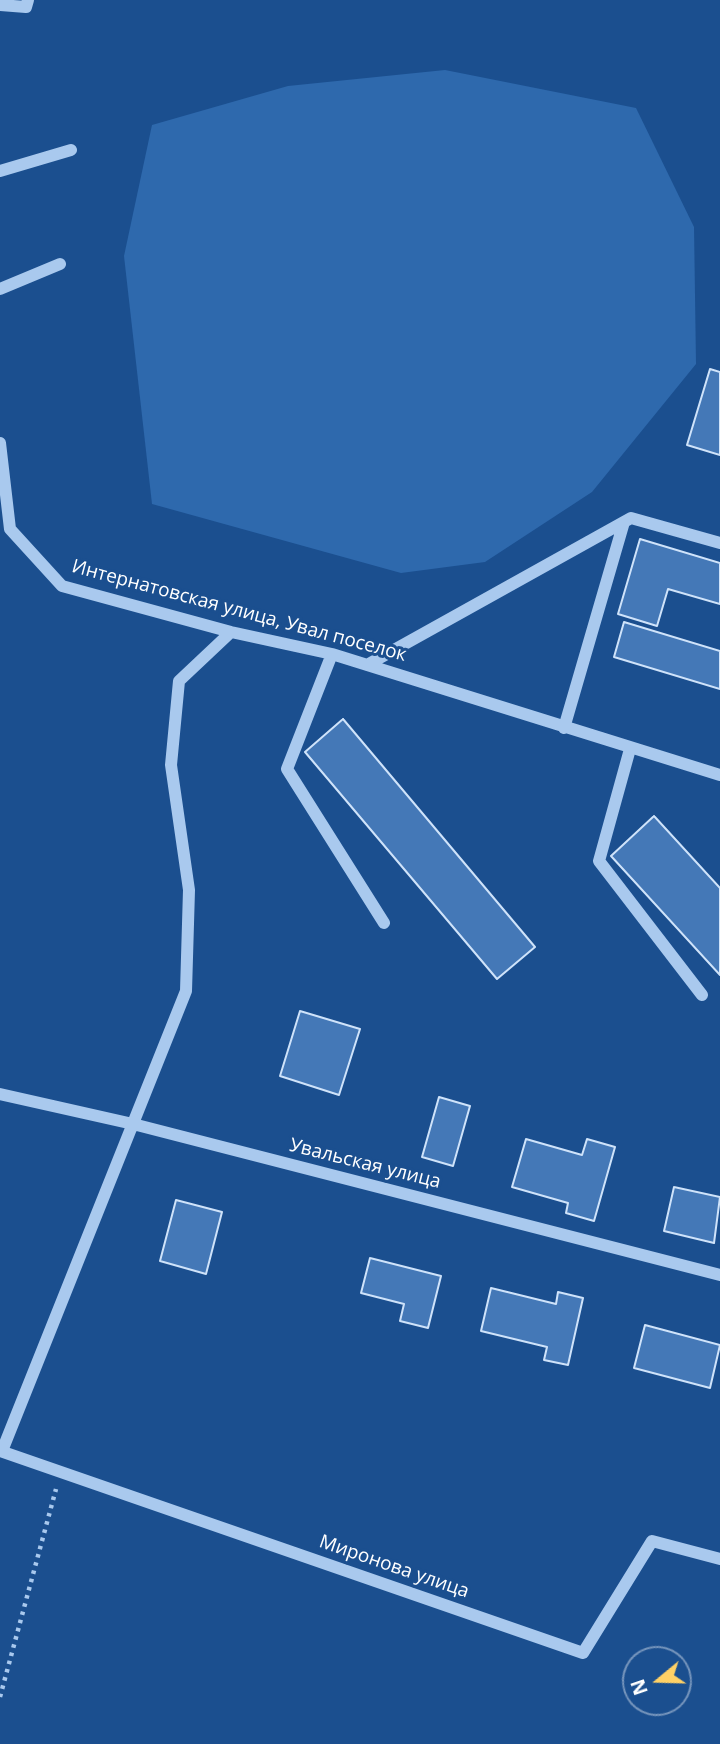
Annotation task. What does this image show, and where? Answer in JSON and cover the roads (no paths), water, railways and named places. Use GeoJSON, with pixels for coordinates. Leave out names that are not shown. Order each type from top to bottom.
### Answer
{"type":"FeatureCollection","features":[{"type":"Feature","properties":{"kind":"street"},"geometry":{"type":"LineString","coordinates":[[0,5],[26,7],[28,0]]}},
{"type":"Feature","properties":{"kind":"street"},"geometry":{"type":"LineString","coordinates":[[0,172],[71,150]]}},
{"type":"Feature","properties":{"kind":"street"},"geometry":{"type":"LineString","coordinates":[[0,289],[60,264]]}},
{"type":"Feature","properties":{"kind":"street","name":"Интернатовская улица, Увал поселок"},"geometry":{"type":"LineString","coordinates":[[0,443],[5,525],[62,586],[232,632],[332,654],[720,775]]}},
{"type":"Feature","properties":{"kind":"street"},"geometry":{"type":"LineString","coordinates":[[368,665],[631,518],[720,543]]}},
{"type":"Feature","properties":{"kind":"street"},"geometry":{"type":"LineString","coordinates":[[564,728],[624,522]]}},
{"type":"Feature","properties":{"kind":"street"},"geometry":{"type":"LineString","coordinates":[[1,1451],[186,991],[189,890],[171,765],[179,681],[232,632]]}},
{"type":"Feature","properties":{"kind":"street"},"geometry":{"type":"LineString","coordinates":[[332,654],[287,769],[384,923]]}},
{"type":"Feature","properties":{"kind":"street"},"geometry":{"type":"LineString","coordinates":[[630,748],[599,861],[702,995]]}},
{"type":"Feature","properties":{"kind":"street","name":"Увальская улица"},"geometry":{"type":"LineString","coordinates":[[0,1094],[133,1124],[720,1275]]}},
{"type":"Feature","properties":{"kind":"street","name":"Миронова улица"},"geometry":{"type":"LineString","coordinates":[[1,1451],[583,1653],[652,1541],[720,1559]]}}]}
